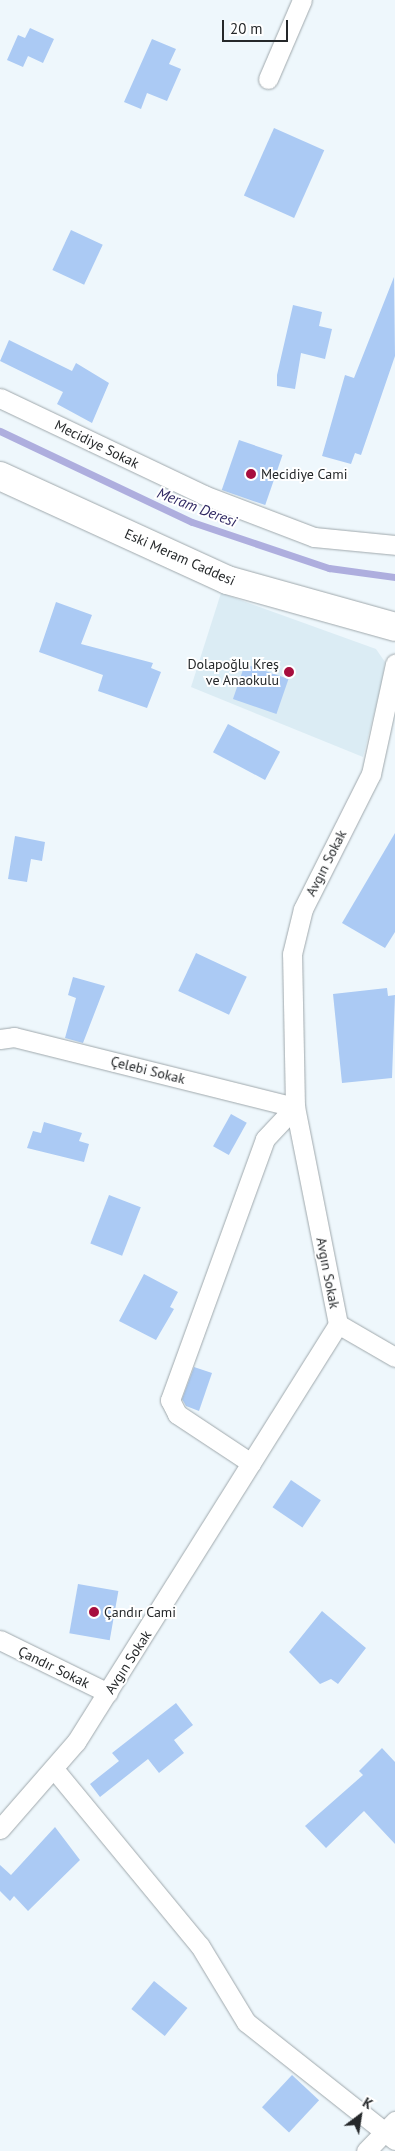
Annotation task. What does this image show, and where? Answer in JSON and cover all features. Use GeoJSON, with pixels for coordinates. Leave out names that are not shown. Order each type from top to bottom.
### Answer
{"type":"FeatureCollection","features":[{"type":"Feature","properties":{"kind":"street"},"geometry":{"type":"LineString","coordinates":[[268,79],[302,0]]}},
{"type":"Feature","properties":{"kind":"street","name":"Mecidiye Sokak"},"geometry":{"type":"LineString","coordinates":[[0,398],[204,495],[314,537],[395,545]]}},
{"type":"Feature","properties":{"kind":"street","name":"Eski Meram Caddesi"},"geometry":{"type":"LineString","coordinates":[[0,476],[227,580],[395,627]]}},
{"type":"Feature","properties":{"kind":"street","name":"Avgın Sokak"},"geometry":{"type":"LineString","coordinates":[[0,1829],[54,1768],[108,1693],[338,1324],[295,1107],[292,954],[303,909],[371,774],[395,664]]}},
{"type":"Feature","properties":{"kind":"street","name":"Çelebi Sokak"},"geometry":{"type":"LineString","coordinates":[[0,1039],[14,1037],[295,1107]]}},
{"type":"Feature","properties":{"kind":"street"},"geometry":{"type":"LineString","coordinates":[[251,1462],[177,1414],[170,1400],[265,1140],[295,1107]]}},
{"type":"Feature","properties":{"kind":"street"},"geometry":{"type":"LineString","coordinates":[[338,1324],[395,1357]]}},
{"type":"Feature","properties":{"kind":"street","name":"Çandır Sokak"},"geometry":{"type":"LineString","coordinates":[[0,1640],[108,1693]]}},
{"type":"Feature","properties":{"kind":"street"},"geometry":{"type":"LineString","coordinates":[[54,1768],[200,1946],[246,2022],[391,2130],[366,2151]]}},
{"type":"Feature","properties":{"kind":"shaded area","name":"Dolapoğlu Kreş ve Anaokulu"},"geometry":{"type":"Polygon","coordinates":[[[221,593],[376,649],[385,662],[382,682],[363,757],[191,687],[221,593]]]}},
{"type":"Feature","properties":{"kind":"building"},"geometry":{"type":"Polygon","coordinates":[[[30,28],[54,39],[43,63],[28,56],[23,67],[7,60],[18,35],[25,38],[30,28]]]}},
{"type":"Feature","properties":{"kind":"building"},"geometry":{"type":"Polygon","coordinates":[[[152,39],[176,49],[169,64],[181,69],[167,101],[147,93],[141,109],[124,102],[152,39]]]}},
{"type":"Feature","properties":{"kind":"building"},"geometry":{"type":"Polygon","coordinates":[[[274,128],[324,150],[294,218],[244,196],[274,128]]]}},
{"type":"Feature","properties":{"kind":"building"},"geometry":{"type":"Polygon","coordinates":[[[71,230],[103,245],[84,285],[52,270],[71,230]]]}},
{"type":"Feature","properties":{"kind":"building"},"geometry":{"type":"Polygon","coordinates":[[[394,277],[395,356],[361,455],[355,453],[351,464],[322,456],[345,375],[354,378],[394,277]]]}},
{"type":"Feature","properties":{"kind":"building"},"geometry":{"type":"Polygon","coordinates":[[[293,305],[322,312],[319,326],[332,329],[325,359],[301,353],[295,389],[277,386],[277,375],[293,305]]]}},
{"type":"Feature","properties":{"kind":"building"},"geometry":{"type":"Polygon","coordinates":[[[9,340],[72,371],[76,363],[109,383],[92,423],[57,404],[63,392],[0,361],[9,340]]]}},
{"type":"Feature","properties":{"kind":"building","name":"Mecidiye Cami"},"geometry":{"type":"Polygon","coordinates":[[[239,440],[282,455],[265,505],[222,490],[239,440]]]}},
{"type":"Feature","properties":{"kind":"building"},"geometry":{"type":"Polygon","coordinates":[[[56,602],[92,615],[81,644],[153,663],[151,668],[161,672],[147,708],[98,691],[103,675],[39,652],[56,602]]]}},
{"type":"Feature","properties":{"kind":"building"},"geometry":{"type":"Polygon","coordinates":[[[245,664],[288,679],[276,714],[233,699],[245,664]]]}},
{"type":"Feature","properties":{"kind":"building"},"geometry":{"type":"Polygon","coordinates":[[[228,724],[280,752],[265,780],[213,752],[228,724]]]}},
{"type":"Feature","properties":{"kind":"building"},"geometry":{"type":"Polygon","coordinates":[[[395,833],[395,932],[385,948],[342,923],[395,833]]]}},
{"type":"Feature","properties":{"kind":"building"},"geometry":{"type":"Polygon","coordinates":[[[15,836],[45,842],[42,861],[31,859],[27,882],[8,879],[15,836]]]}},
{"type":"Feature","properties":{"kind":"building"},"geometry":{"type":"Polygon","coordinates":[[[196,953],[247,977],[229,1015],[178,991],[196,953]]]}},
{"type":"Feature","properties":{"kind":"building"},"geometry":{"type":"Polygon","coordinates":[[[73,977],[105,986],[83,1043],[65,1038],[76,998],[68,995],[73,977]]]}},
{"type":"Feature","properties":{"kind":"building"},"geometry":{"type":"Polygon","coordinates":[[[387,988],[388,996],[395,995],[392,1078],[342,1083],[333,994],[387,988]]]}},
{"type":"Feature","properties":{"kind":"building"},"geometry":{"type":"Polygon","coordinates":[[[231,1114],[247,1123],[229,1155],[213,1146],[231,1114]]]}},
{"type":"Feature","properties":{"kind":"building"},"geometry":{"type":"Polygon","coordinates":[[[44,1122],[82,1133],[79,1141],[89,1144],[84,1162],[27,1148],[33,1131],[41,1133],[44,1122]]]}},
{"type":"Feature","properties":{"kind":"building"},"geometry":{"type":"Polygon","coordinates":[[[109,1195],[141,1207],[122,1256],[90,1244],[109,1195]]]}},
{"type":"Feature","properties":{"kind":"building"},"geometry":{"type":"Polygon","coordinates":[[[144,1274],[178,1292],[170,1307],[174,1309],[156,1340],[119,1321],[144,1274]]]}},
{"type":"Feature","properties":{"kind":"building"},"geometry":{"type":"Polygon","coordinates":[[[194,1367],[212,1373],[199,1411],[186,1406],[182,1399],[194,1367]]]}},
{"type":"Feature","properties":{"kind":"building"},"geometry":{"type":"Polygon","coordinates":[[[291,1480],[321,1500],[302,1527],[273,1507],[291,1480]]]}},
{"type":"Feature","properties":{"kind":"building","name":"Çandır Cami"},"geometry":{"type":"Polygon","coordinates":[[[78,1584],[118,1591],[110,1640],[69,1633],[78,1584]]]}},
{"type":"Feature","properties":{"kind":"building"},"geometry":{"type":"Polygon","coordinates":[[[322,1611],[366,1648],[338,1684],[331,1679],[320,1684],[289,1652],[322,1611]]]}},
{"type":"Feature","properties":{"kind":"building"},"geometry":{"type":"Polygon","coordinates":[[[176,1703],[193,1725],[174,1740],[184,1753],[159,1773],[148,1759],[100,1797],[90,1784],[119,1761],[112,1753],[176,1703]]]}},
{"type":"Feature","properties":{"kind":"building"},"geometry":{"type":"Polygon","coordinates":[[[382,1748],[395,1762],[395,1844],[364,1811],[326,1848],[305,1826],[363,1775],[359,1771],[382,1748]]]}},
{"type":"Feature","properties":{"kind":"building"},"geometry":{"type":"Polygon","coordinates":[[[55,1827],[80,1860],[28,1911],[14,1896],[10,1901],[0,1891],[0,1865],[11,1875],[55,1827]]]}},
{"type":"Feature","properties":{"kind":"building"},"geometry":{"type":"Polygon","coordinates":[[[154,1981],[187,2008],[165,2036],[131,2009],[154,1981]]]}},
{"type":"Feature","properties":{"kind":"building"},"geometry":{"type":"Polygon","coordinates":[[[292,2075],[319,2100],[289,2132],[262,2107],[292,2075]]]}},
{"type":"Feature","properties":{"kind":"waterway","name":"Meram Deresi"},"geometry":{"type":"LineString","coordinates":[[0,431],[192,522],[329,568],[395,577]]}},
{"type":"Feature","properties":{"kind":"place","name":"Mecidiye Cami"},"geometry":{"type":"Point","coordinates":[251,474]}},
{"type":"Feature","properties":{"kind":"place","name":"Dolapoğlu Kreş ve Anaokulu"},"geometry":{"type":"Point","coordinates":[289,672]}},
{"type":"Feature","properties":{"kind":"place","name":"Çandır Cami"},"geometry":{"type":"Point","coordinates":[94,1612]}}]}
